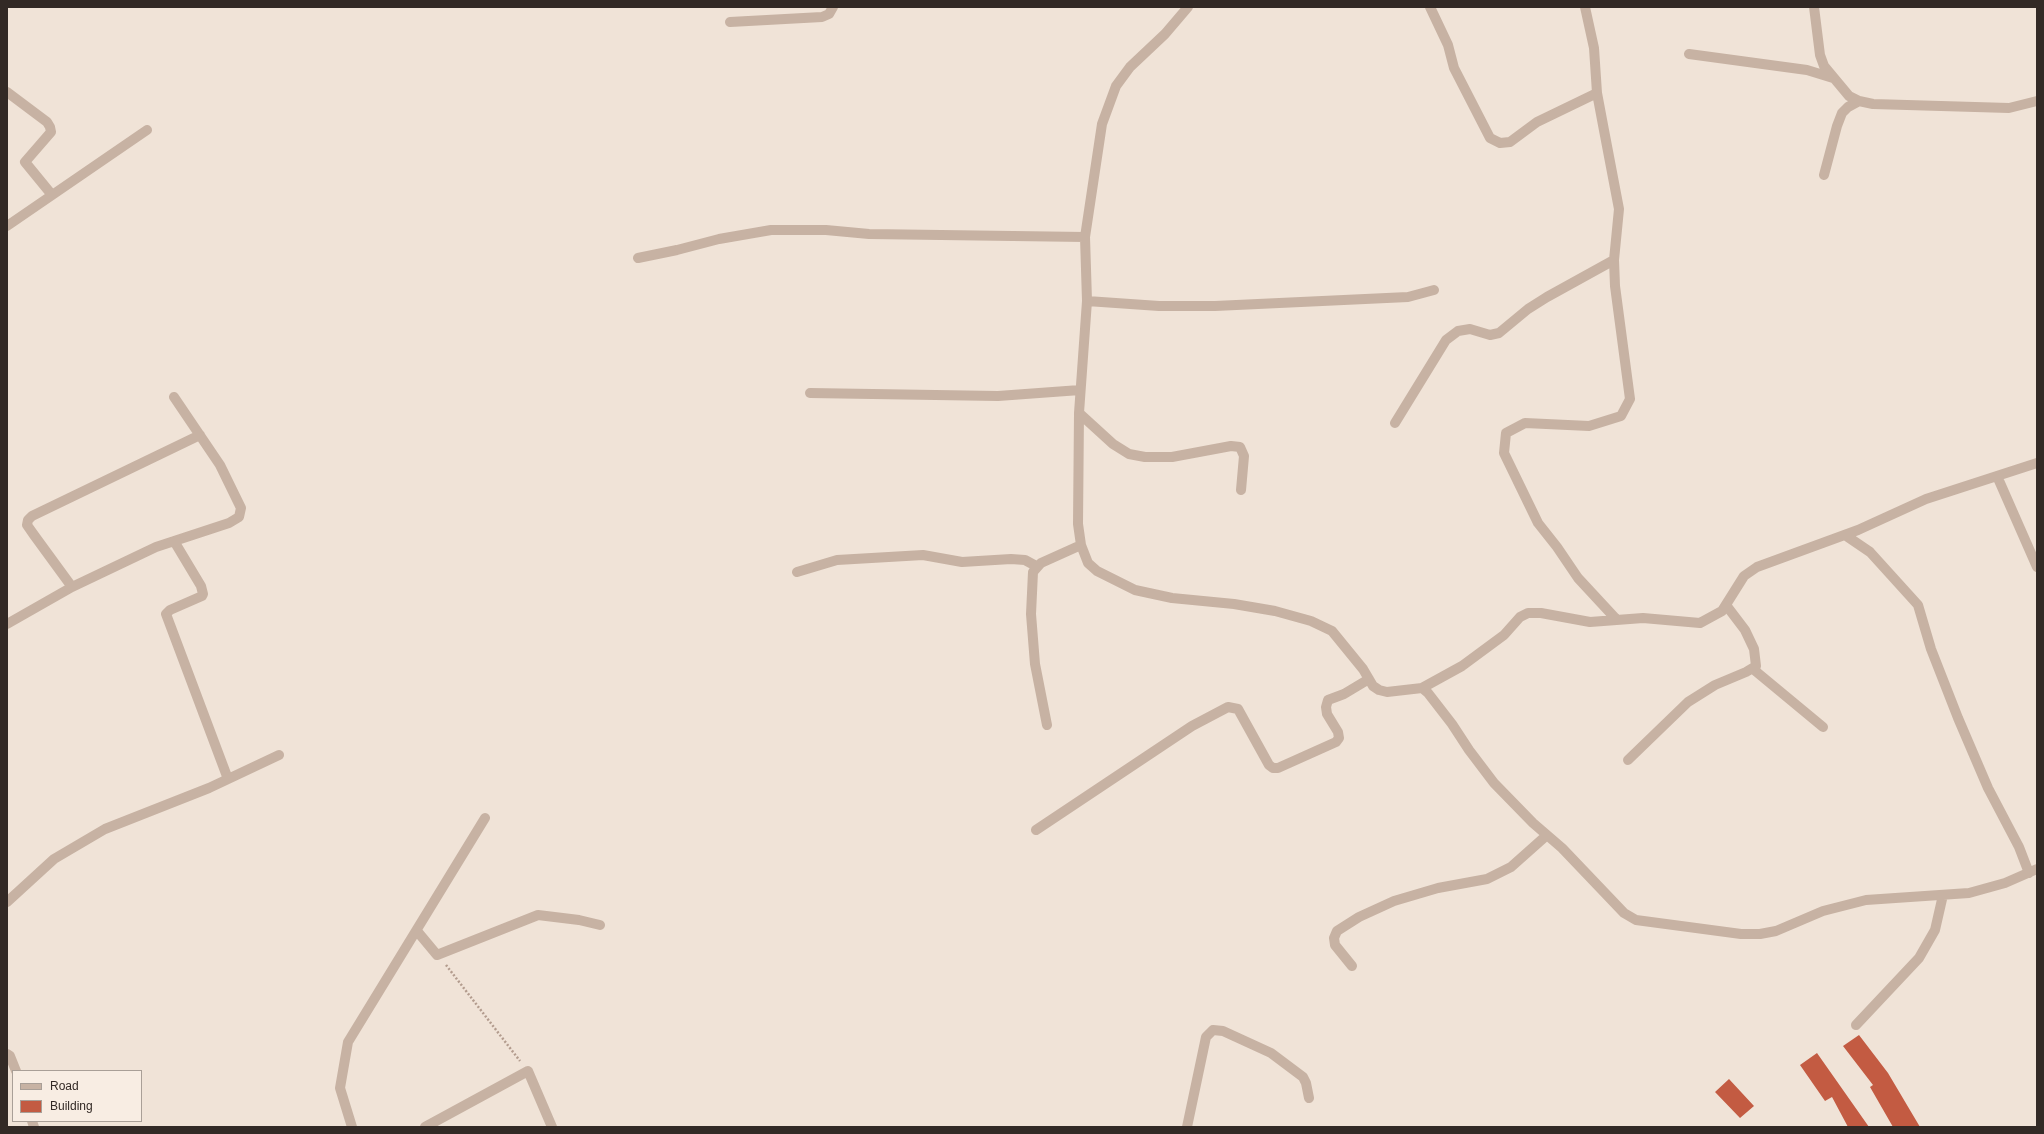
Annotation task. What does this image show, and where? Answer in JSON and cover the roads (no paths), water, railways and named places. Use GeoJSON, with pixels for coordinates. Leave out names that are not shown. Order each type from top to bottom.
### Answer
{"type":"FeatureCollection","features":[{"type":"Feature","properties":{"kind":"street"},"geometry":{"type":"LineString","coordinates":[[730,22],[822,17],[829,14],[833,7]]}},
{"type":"Feature","properties":{"kind":"street"},"geometry":{"type":"LineString","coordinates":[[1188,7],[1164,34],[1130,67],[1116,86],[1102,124],[1085,237],[1087,301],[1079,414],[1078,524],[1081,545],[1088,563],[1097,571],[1135,590],[1172,598],[1234,604],[1275,610],[1311,621],[1332,631],[1369,678],[1373,686],[1387,692],[1422,688],[1462,666],[1504,635],[1520,617],[1528,613],[1541,613],[1590,622],[1643,618],[1700,623],[1714,616],[1726,605],[1744,576],[1757,567],[1845,535],[1926,499],[2037,463]]}},
{"type":"Feature","properties":{"kind":"street"},"geometry":{"type":"LineString","coordinates":[[1430,7],[1448,45],[1454,68],[1490,138],[1500,143],[1510,142],[1537,122],[1597,92]]}},
{"type":"Feature","properties":{"kind":"street"},"geometry":{"type":"LineString","coordinates":[[1585,7],[1594,48],[1597,92],[1619,209],[1614,260],[1618,314],[1630,399],[1621,416],[1589,426],[1525,423],[1506,433],[1504,453],[1538,523],[1578,578],[1616,619]]}},
{"type":"Feature","properties":{"kind":"street"},"geometry":{"type":"LineString","coordinates":[[1814,7],[1820,55],[1824,66],[1849,96],[1860,101],[1873,104],[2009,108],[2037,101]]}},
{"type":"Feature","properties":{"kind":"street"},"geometry":{"type":"LineString","coordinates":[[1689,54],[1807,70],[1833,78]]}},
{"type":"Feature","properties":{"kind":"street"},"geometry":{"type":"LineString","coordinates":[[7,92],[48,122],[51,132],[25,162],[52,195]]}},
{"type":"Feature","properties":{"kind":"street"},"geometry":{"type":"LineString","coordinates":[[1824,174],[1842,113],[1848,107],[1860,101]]}},
{"type":"Feature","properties":{"kind":"street"},"geometry":{"type":"LineString","coordinates":[[7,226],[147,130]]}},
{"type":"Feature","properties":{"kind":"street"},"geometry":{"type":"LineString","coordinates":[[638,258],[678,250],[719,239],[771,230],[826,230],[869,234],[1085,237]]}},
{"type":"Feature","properties":{"kind":"street"},"geometry":{"type":"LineString","coordinates":[[1395,423],[1446,340],[1458,331],[1470,329],[1490,335],[1499,333],[1528,309],[1547,296],[1614,260]]}},
{"type":"Feature","properties":{"kind":"street"},"geometry":{"type":"LineString","coordinates":[[1087,301],[1159,306],[1215,306],[1408,297],[1434,290]]}},
{"type":"Feature","properties":{"kind":"street"},"geometry":{"type":"LineString","coordinates":[[810,393],[998,396],[1080,390]]}},
{"type":"Feature","properties":{"kind":"street"},"geometry":{"type":"LineString","coordinates":[[7,624],[72,587],[156,547],[228,523],[239,517],[241,514],[241,508],[220,465],[174,396]]}},
{"type":"Feature","properties":{"kind":"street"},"geometry":{"type":"LineString","coordinates":[[1079,414],[1113,444],[1129,454],[1145,457],[1172,457],[1231,446],[1240,447],[1244,456],[1241,490]]}},
{"type":"Feature","properties":{"kind":"street"},"geometry":{"type":"LineString","coordinates":[[72,587],[31,530],[28,525],[28,520],[32,516],[200,435]]}},
{"type":"Feature","properties":{"kind":"street"},"geometry":{"type":"LineString","coordinates":[[1997,476],[2037,567]]}},
{"type":"Feature","properties":{"kind":"street"},"geometry":{"type":"LineString","coordinates":[[1422,688],[1428,693],[1452,724],[1469,750],[1494,782],[1624,913],[1636,920],[1741,934],[1760,934],[1776,931],[1823,911],[1866,900],[1968,893],[2005,882],[2033,871],[1988,788],[1931,649],[1918,605],[1870,552],[1845,535]]}},
{"type":"Feature","properties":{"kind":"street"},"geometry":{"type":"LineString","coordinates":[[174,541],[201,586],[203,594],[202,596],[170,610],[166,614],[228,779]]}},
{"type":"Feature","properties":{"kind":"street"},"geometry":{"type":"LineString","coordinates":[[1047,725],[1035,664],[1031,621],[1032,579],[1036,566],[1081,545]]}},
{"type":"Feature","properties":{"kind":"street"},"geometry":{"type":"LineString","coordinates":[[797,572],[837,560],[923,555],[962,562],[1011,559],[1025,560],[1036,566]]}},
{"type":"Feature","properties":{"kind":"street"},"geometry":{"type":"LineString","coordinates":[[1628,760],[1688,702],[1715,686],[1753,669],[1756,661],[1754,650],[1745,630],[1726,605]]}},
{"type":"Feature","properties":{"kind":"street"},"geometry":{"type":"LineString","coordinates":[[1753,669],[1824,727]]}},
{"type":"Feature","properties":{"kind":"street"},"geometry":{"type":"LineString","coordinates":[[1036,830],[1192,726],[1228,707],[1238,709],[1269,765],[1273,768],[1278,768],[1336,742],[1339,738],[1338,732],[1328,714],[1326,707],[1328,700],[1344,694],[1369,678]]}},
{"type":"Feature","properties":{"kind":"street"},"geometry":{"type":"LineString","coordinates":[[7,902],[54,859],[105,829],[228,779],[279,755]]}},
{"type":"Feature","properties":{"kind":"street"},"geometry":{"type":"LineString","coordinates":[[352,1127],[340,1088],[348,1042],[485,818]]}},
{"type":"Feature","properties":{"kind":"street"},"geometry":{"type":"LineString","coordinates":[[1352,966],[1335,945],[1337,931],[1359,917],[1394,901],[1438,888],[1487,879],[1511,867],[1548,836]]}},
{"type":"Feature","properties":{"kind":"street"},"geometry":{"type":"LineString","coordinates":[[1856,1025],[1919,958],[1935,930],[1943,895]]}},
{"type":"Feature","properties":{"kind":"street"},"geometry":{"type":"LineString","coordinates":[[417,931],[437,955],[538,915],[579,920],[600,925]]}},
{"type":"Feature","properties":{"kind":"street"},"geometry":{"type":"LineString","coordinates":[[1187,1127],[1206,1037],[1213,1030],[1223,1031],[1271,1054],[1303,1077],[1306,1083],[1308,1098]]}},
{"type":"Feature","properties":{"kind":"street"},"geometry":{"type":"LineString","coordinates":[[7,1054],[10,1056],[16,1070]]}},
{"type":"Feature","properties":{"kind":"street"},"geometry":{"type":"LineString","coordinates":[[425,1127],[528,1071],[552,1127]]}}]}
